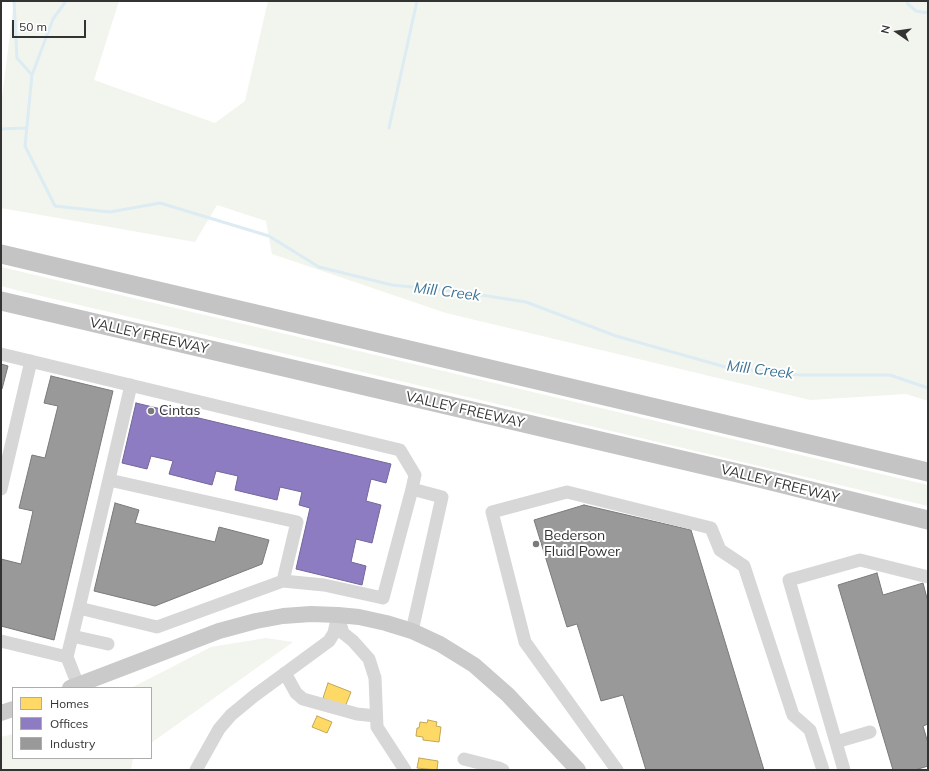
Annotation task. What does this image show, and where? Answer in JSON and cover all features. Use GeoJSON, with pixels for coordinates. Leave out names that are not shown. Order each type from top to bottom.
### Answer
{"type":"FeatureCollection","features":[{"type":"Feature","properties":{"kind":"highway"},"geometry":{"type":"LineString","coordinates":[[1,254],[928,472]]}},
{"type":"Feature","properties":{"kind":"highway","name":"VALLEY FREEWAY"},"geometry":{"type":"LineString","coordinates":[[1,301],[759,478],[928,520]]}},
{"type":"Feature","properties":{"kind":"main road"},"geometry":{"type":"LineString","coordinates":[[74,686],[241,624],[283,616],[310,614],[338,615],[380,621],[412,631],[452,651],[485,674],[508,695],[578,770]]}},
{"type":"Feature","properties":{"kind":"main road"},"geometry":{"type":"LineString","coordinates":[[1,713],[12,709]]}},
{"type":"Feature","properties":{"kind":"lane"},"geometry":{"type":"LineString","coordinates":[[1,354],[400,450],[415,475],[383,598],[324,585],[282,581],[157,627],[78,608]]}},
{"type":"Feature","properties":{"kind":"lane"},"geometry":{"type":"LineString","coordinates":[[1,489],[31,361]]}},
{"type":"Feature","properties":{"kind":"lane"},"geometry":{"type":"LineString","coordinates":[[74,686],[67,657],[131,385]]}},
{"type":"Feature","properties":{"kind":"lane"},"geometry":{"type":"LineString","coordinates":[[109,480],[296,522],[282,581]]}},
{"type":"Feature","properties":{"kind":"lane"},"geometry":{"type":"LineString","coordinates":[[412,489],[442,497],[412,631]]}},
{"type":"Feature","properties":{"kind":"lane"},"geometry":{"type":"LineString","coordinates":[[617,770],[525,642],[492,512],[567,492],[711,528],[720,550],[744,566],[793,714],[810,730],[823,770]]}},
{"type":"Feature","properties":{"kind":"lane"},"geometry":{"type":"LineString","coordinates":[[844,770],[789,580],[860,560],[928,577]]}},
{"type":"Feature","properties":{"kind":"lane"},"geometry":{"type":"LineString","coordinates":[[196,770],[219,729],[231,715],[254,696],[329,641],[334,633],[338,615]]}},
{"type":"Feature","properties":{"kind":"lane"},"geometry":{"type":"LineString","coordinates":[[338,615],[343,633],[354,641],[369,659],[376,678],[377,727],[405,770]]}},
{"type":"Feature","properties":{"kind":"lane"},"geometry":{"type":"LineString","coordinates":[[72,636],[108,644]]}},
{"type":"Feature","properties":{"kind":"lane"},"geometry":{"type":"LineString","coordinates":[[1,641],[67,657]]}},
{"type":"Feature","properties":{"kind":"lane"},"geometry":{"type":"LineString","coordinates":[[285,674],[296,693],[303,699],[357,714],[376,716]]}},
{"type":"Feature","properties":{"kind":"lane"},"geometry":{"type":"LineString","coordinates":[[836,742],[870,732]]}},
{"type":"Feature","properties":{"kind":"lane"},"geometry":{"type":"LineString","coordinates":[[464,759],[504,770]]}},
{"type":"Feature","properties":{"kind":"shaded area"},"geometry":{"type":"Polygon","coordinates":[[[14,1],[119,1],[94,80],[215,123],[245,101],[268,1],[928,1],[928,401],[906,394],[810,400],[446,313],[272,254],[266,221],[217,205],[195,242],[1,208],[1,106],[14,1]]]}},
{"type":"Feature","properties":{"kind":"shaded area"},"geometry":{"type":"Polygon","coordinates":[[[1,267],[928,485],[928,506],[16,290],[1,286],[1,267]]]}},
{"type":"Feature","properties":{"kind":"shaded area"},"geometry":{"type":"Polygon","coordinates":[[[266,638],[293,642],[152,742],[152,687],[133,687],[211,647],[266,638]]]}},
{"type":"Feature","properties":{"kind":"shaded area"},"geometry":{"type":"Polygon","coordinates":[[[12,734],[12,759],[133,759],[131,770],[1,770],[1,737],[12,734]]]}},
{"type":"Feature","properties":{"kind":"building: Homes"},"geometry":{"type":"Polygon","coordinates":[[[328,683],[351,692],[345,707],[323,698],[328,683]]]}},
{"type":"Feature","properties":{"kind":"building: Homes"},"geometry":{"type":"Polygon","coordinates":[[[317,716],[332,722],[327,733],[312,727],[317,716]]]}},
{"type":"Feature","properties":{"kind":"building: Homes"},"geometry":{"type":"Polygon","coordinates":[[[428,720],[437,722],[436,726],[441,727],[439,742],[423,740],[423,737],[416,736],[417,728],[419,728],[420,722],[427,723],[428,720]]]}},
{"type":"Feature","properties":{"kind":"building: Homes"},"geometry":{"type":"Polygon","coordinates":[[[419,758],[438,761],[437,770],[417,768],[419,758]]]}},
{"type":"Feature","properties":{"kind":"building: Offices"},"geometry":{"type":"Polygon","coordinates":[[[136,403],[391,464],[386,483],[371,479],[366,501],[381,505],[372,543],[356,539],[351,562],[366,566],[362,585],[296,569],[310,508],[299,505],[302,492],[280,487],[277,500],[235,490],[238,476],[216,471],[212,485],[169,474],[173,461],[151,456],[147,469],[122,463],[136,403]]]}},
{"type":"Feature","properties":{"kind":"building: Industry"},"geometry":{"type":"Polygon","coordinates":[[[1,364],[8,366],[2,389],[1,388],[1,364]]]}},
{"type":"Feature","properties":{"kind":"building: Industry"},"geometry":{"type":"Polygon","coordinates":[[[51,376],[113,391],[54,640],[1,626],[1,559],[21,564],[33,511],[19,508],[32,455],[45,458],[58,406],[44,403],[51,376]]]}},
{"type":"Feature","properties":{"kind":"building: Industry"},"geometry":{"type":"Polygon","coordinates":[[[115,503],[139,510],[135,523],[215,542],[219,527],[269,540],[262,564],[155,606],[94,591],[115,503]]]}},
{"type":"Feature","properties":{"kind":"building: Industry"},"geometry":{"type":"Polygon","coordinates":[[[584,505],[691,530],[764,770],[646,770],[623,695],[601,701],[577,624],[567,627],[534,520],[584,505]]]}},
{"type":"Feature","properties":{"kind":"building: Industry"},"geometry":{"type":"Polygon","coordinates":[[[877,573],[883,595],[923,583],[928,602],[928,724],[923,726],[928,743],[928,766],[915,770],[893,770],[838,585],[877,573]]]}},
{"type":"Feature","properties":{"kind":"waterway"},"geometry":{"type":"LineString","coordinates":[[14,1],[17,58],[32,75]]}},
{"type":"Feature","properties":{"kind":"waterway","name":"Mill Creek"},"geometry":{"type":"LineString","coordinates":[[66,1],[53,19],[32,75],[25,146],[55,206],[110,212],[160,203],[269,236],[319,267],[392,285],[462,292],[526,302],[616,336],[729,368],[800,375],[890,375],[928,388]]}},
{"type":"Feature","properties":{"kind":"waterway"},"geometry":{"type":"LineString","coordinates":[[389,128],[417,1]]}},
{"type":"Feature","properties":{"kind":"waterway"},"geometry":{"type":"LineString","coordinates":[[907,1],[908,4],[916,11],[928,13]]}},
{"type":"Feature","properties":{"kind":"waterway"},"geometry":{"type":"LineString","coordinates":[[1,129],[26,128]]}},
{"type":"Feature","properties":{"kind":"place","name":"Cintas"},"geometry":{"type":"Point","coordinates":[151,411]}},
{"type":"Feature","properties":{"kind":"place","name":"Bederson Fluid Power"},"geometry":{"type":"Point","coordinates":[536,544]}}]}
